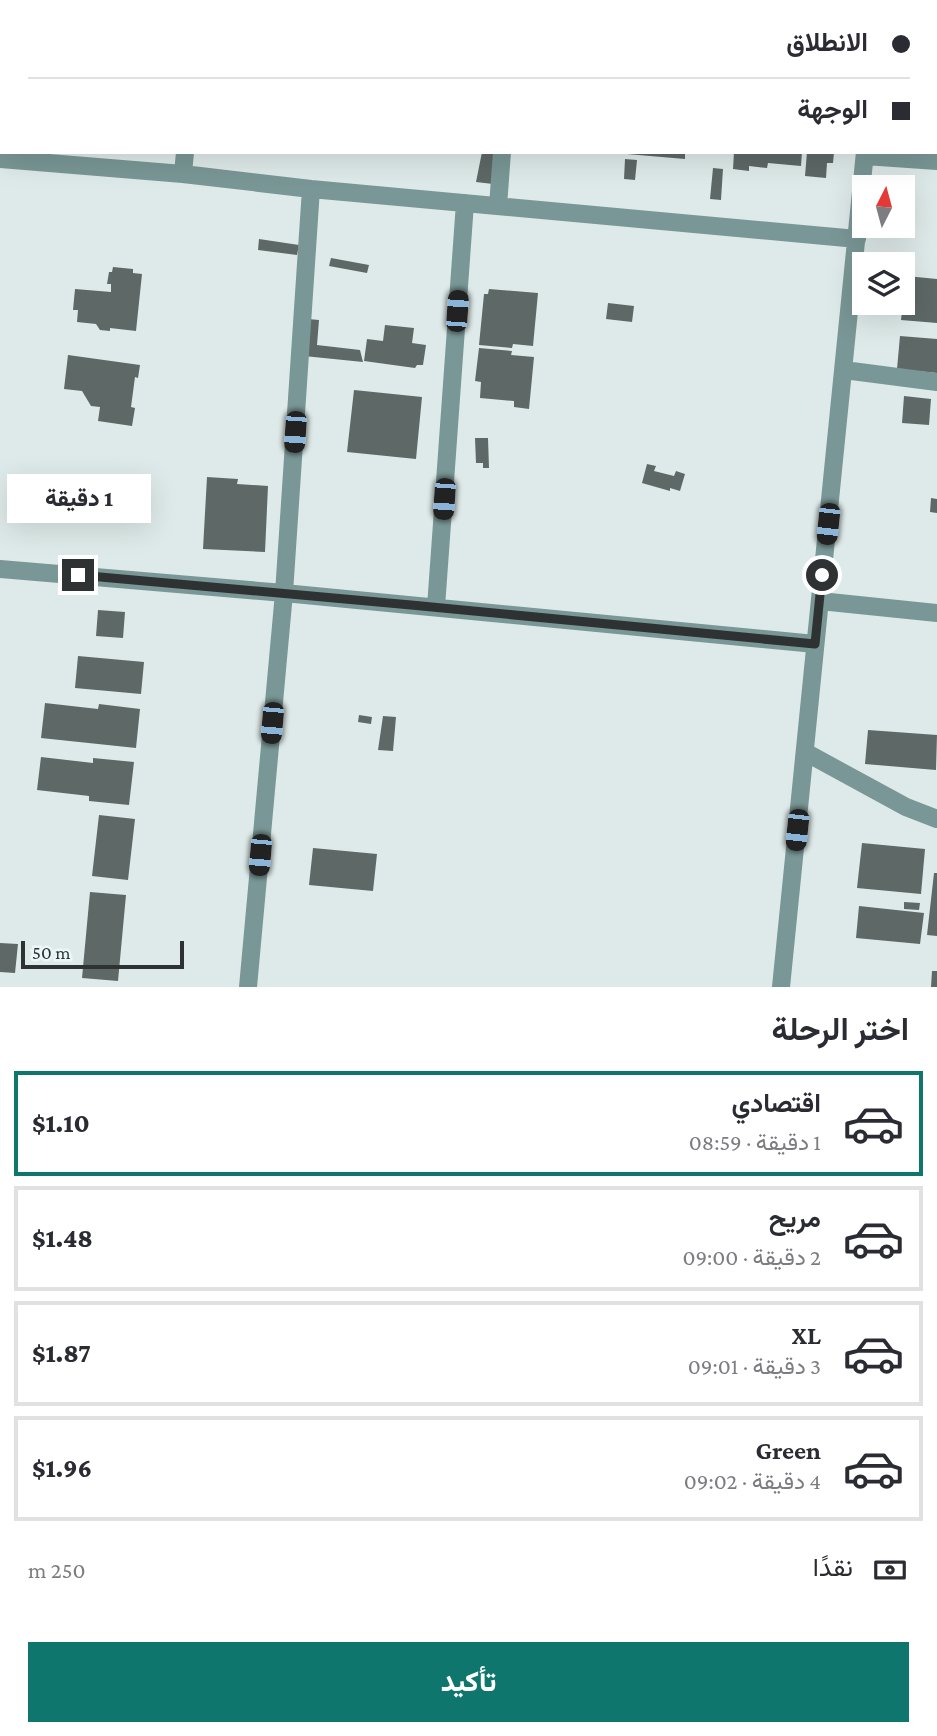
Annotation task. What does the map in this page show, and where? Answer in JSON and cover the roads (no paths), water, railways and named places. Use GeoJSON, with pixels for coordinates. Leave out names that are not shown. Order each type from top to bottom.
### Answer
{"type":"FeatureCollection","features":[{"type":"Feature","properties":{"kind":"street"},"geometry":{"type":"LineString","coordinates":[[183,174],[185,154]]}},
{"type":"Feature","properties":{"kind":"street"},"geometry":{"type":"LineString","coordinates":[[498,206],[502,154]]}},
{"type":"Feature","properties":{"kind":"street"},"geometry":{"type":"LineString","coordinates":[[781,987],[865,154],[937,161]]}},
{"type":"Feature","properties":{"kind":"street"},"geometry":{"type":"LineString","coordinates":[[0,159],[857,239]]}},
{"type":"Feature","properties":{"kind":"street"},"geometry":{"type":"LineString","coordinates":[[248,987],[284,593],[311,189]]}},
{"type":"Feature","properties":{"kind":"street"},"geometry":{"type":"LineString","coordinates":[[436,607],[465,203]]}},
{"type":"Feature","properties":{"kind":"street"},"geometry":{"type":"LineString","coordinates":[[844,370],[937,383]]}},
{"type":"Feature","properties":{"kind":"street"},"geometry":{"type":"LineString","coordinates":[[0,569],[284,593],[815,644]]}},
{"type":"Feature","properties":{"kind":"street"},"geometry":{"type":"LineString","coordinates":[[820,601],[937,612]]}},
{"type":"Feature","properties":{"kind":"street"},"geometry":{"type":"LineString","coordinates":[[804,752],[906,807],[937,819]]}}]}
